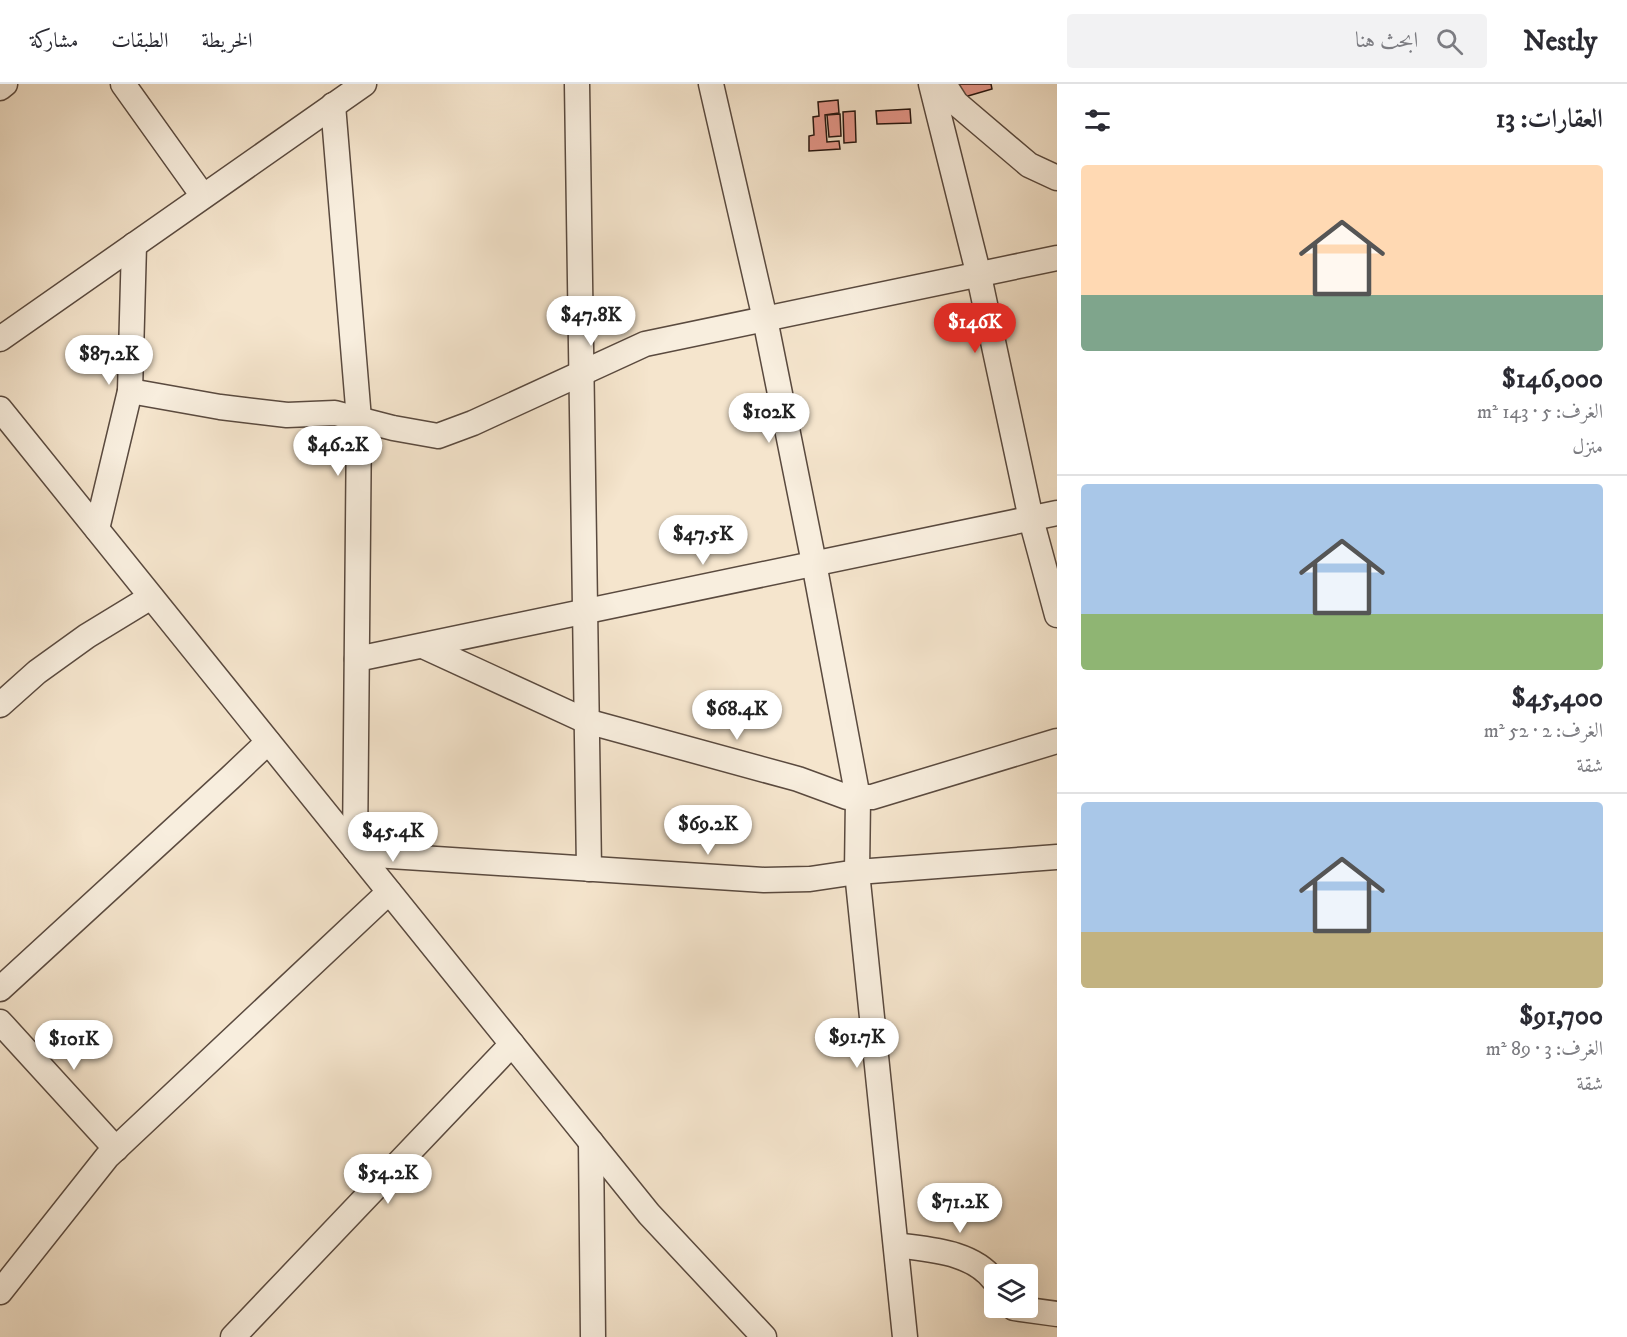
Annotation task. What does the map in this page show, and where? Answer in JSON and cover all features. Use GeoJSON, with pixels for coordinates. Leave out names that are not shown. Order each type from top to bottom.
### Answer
{"type":"FeatureCollection","features":[{"type":"Feature","properties":{"kind":"street"},"geometry":{"type":"LineString","coordinates":[[0,88],[6,84]]}},
{"type":"Feature","properties":{"kind":"street"},"geometry":{"type":"LineString","coordinates":[[123,84],[203,196]]}},
{"type":"Feature","properties":{"kind":"street"},"geometry":{"type":"LineString","coordinates":[[0,339],[364,84]]}},
{"type":"Feature","properties":{"kind":"street"},"geometry":{"type":"LineString","coordinates":[[577,84],[590,869]]}},
{"type":"Feature","properties":{"kind":"street"},"geometry":{"type":"LineString","coordinates":[[711,84],[765,319],[858,798],[857,872],[905,1337]]}},
{"type":"Feature","properties":{"kind":"street"},"geometry":{"type":"LineString","coordinates":[[931,84],[980,276],[1031,519],[1057,615]]}},
{"type":"Feature","properties":{"kind":"street"},"geometry":{"type":"LineString","coordinates":[[944,84],[956,104],[1029,165],[1057,178]]}},
{"type":"Feature","properties":{"kind":"street"},"geometry":{"type":"LineString","coordinates":[[333,105],[359,419],[357,852]]}},
{"type":"Feature","properties":{"kind":"street"},"geometry":{"type":"LineString","coordinates":[[97,529],[130,391],[135,245]]}},
{"type":"Feature","properties":{"kind":"street"},"geometry":{"type":"LineString","coordinates":[[130,391],[220,407],[287,415],[335,413],[393,428],[438,436],[473,423],[645,344],[980,276],[1057,258]]}},
{"type":"Feature","properties":{"kind":"street"},"geometry":{"type":"LineString","coordinates":[[0,409],[649,1214],[764,1337]]}},
{"type":"Feature","properties":{"kind":"street"},"geometry":{"type":"LineString","coordinates":[[357,659],[1057,513]]}},
{"type":"Feature","properties":{"kind":"street"},"geometry":{"type":"LineString","coordinates":[[0,705],[37,672],[87,636],[151,597]]}},
{"type":"Feature","properties":{"kind":"street"},"geometry":{"type":"LineString","coordinates":[[423,646],[586,721],[798,779],[847,797],[872,797],[1057,741]]}},
{"type":"Feature","properties":{"kind":"street"},"geometry":{"type":"LineString","coordinates":[[0,989],[268,742]]}},
{"type":"Feature","properties":{"kind":"street"},"geometry":{"type":"LineString","coordinates":[[357,852],[764,880],[810,879],[857,872],[1057,857]]}},
{"type":"Feature","properties":{"kind":"street"},"geometry":{"type":"LineString","coordinates":[[0,1292],[107,1157],[389,892]]}},
{"type":"Feature","properties":{"kind":"street"},"geometry":{"type":"LineString","coordinates":[[0,1022],[116,1149]]}},
{"type":"Feature","properties":{"kind":"street"},"geometry":{"type":"LineString","coordinates":[[233,1337],[512,1044]]}},
{"type":"Feature","properties":{"kind":"street"},"geometry":{"type":"LineString","coordinates":[[591,1142],[593,1337]]}},
{"type":"Feature","properties":{"kind":"street"},"geometry":{"type":"LineString","coordinates":[[896,1245],[958,1254],[984,1271]]}},
{"type":"Feature","properties":{"kind":"street"},"geometry":{"type":"LineString","coordinates":[[1038,1311],[1057,1314]]}},
{"type":"Feature","properties":{"kind":"building"},"geometry":{"type":"Polygon","coordinates":[[[991,84],[992,89],[961,98],[957,85],[991,84]]]}},
{"type":"Feature","properties":{"kind":"building"},"geometry":{"type":"Polygon","coordinates":[[[838,100],[839,113],[825,115],[827,142],[839,141],[840,149],[809,151],[809,136],[814,135],[813,117],[819,116],[818,102],[838,100]]]}},
{"type":"Feature","properties":{"kind":"building"},"geometry":{"type":"Polygon","coordinates":[[[910,109],[911,123],[877,124],[876,111],[910,109]]]}},
{"type":"Feature","properties":{"kind":"building"},"geometry":{"type":"Polygon","coordinates":[[[855,111],[856,142],[844,143],[843,112],[855,111]]]}},
{"type":"Feature","properties":{"kind":"building"},"geometry":{"type":"Polygon","coordinates":[[[840,114],[841,136],[829,137],[827,115],[840,114]]]}}]}
